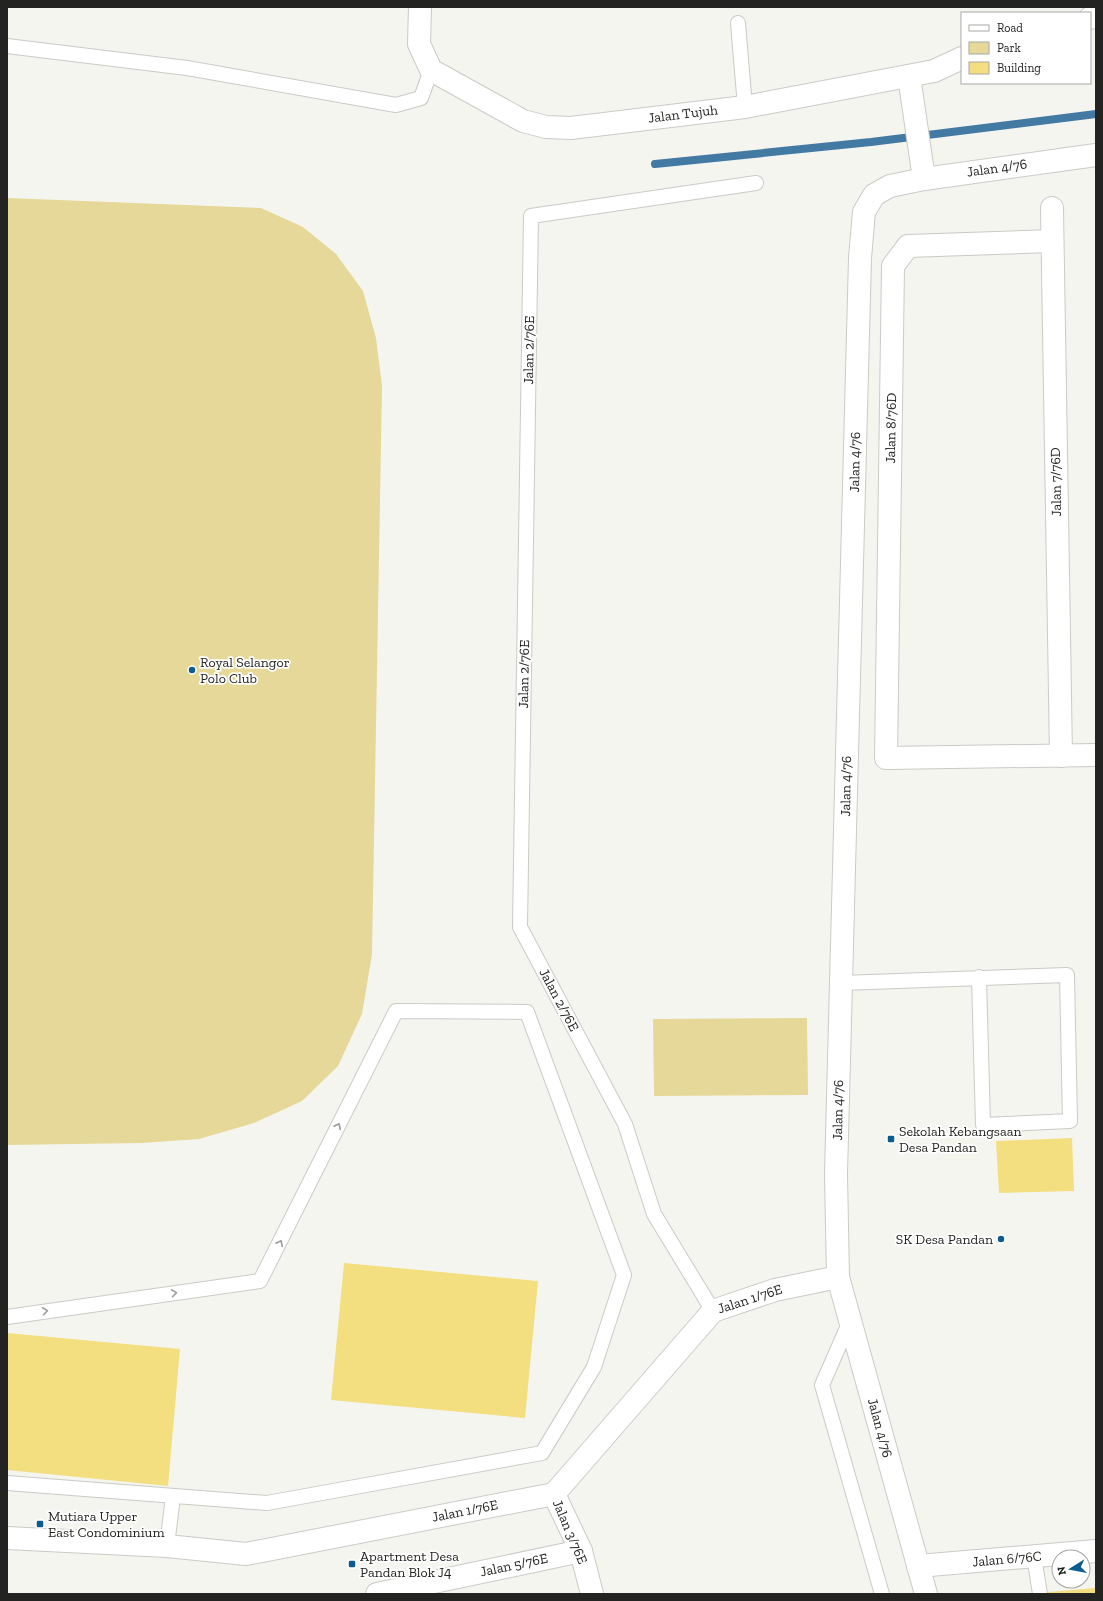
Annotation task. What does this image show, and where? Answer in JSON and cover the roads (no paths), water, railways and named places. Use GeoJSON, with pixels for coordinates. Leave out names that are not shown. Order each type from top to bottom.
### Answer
{"type":"FeatureCollection","features":[{"type":"Feature","properties":{"kind":"street"},"geometry":{"type":"LineString","coordinates":[[420,7],[418,44],[431,70]]}},
{"type":"Feature","properties":{"kind":"street","name":"Jalan Tujuh"},"geometry":{"type":"LineString","coordinates":[[431,70],[522,121],[546,127],[571,128],[745,106],[934,71],[961,58]]}},
{"type":"Feature","properties":{"kind":"street"},"geometry":{"type":"LineString","coordinates":[[909,76],[924,179]]}},
{"type":"Feature","properties":{"kind":"street","name":"Jalan 4/76"},"geometry":{"type":"LineString","coordinates":[[926,1594],[838,1277],[836,1174],[860,258],[864,212],[874,196],[890,186],[924,179],[1096,155]]}},
{"type":"Feature","properties":{"kind":"street","name":"Jalan 7/76D"},"geometry":{"type":"LineString","coordinates":[[1052,208],[1061,756]]}},
{"type":"Feature","properties":{"kind":"street","name":"Jalan 8/76D"},"geometry":{"type":"LineString","coordinates":[[1052,241],[908,246],[893,266],[886,758],[1061,756]]}},
{"type":"Feature","properties":{"kind":"street"},"geometry":{"type":"LineString","coordinates":[[1061,756],[1096,755]]}},
{"type":"Feature","properties":{"kind":"street","name":"Jalan 1/76E"},"geometry":{"type":"LineString","coordinates":[[7,1538],[167,1546],[246,1554],[554,1494],[713,1311],[775,1290],[838,1277]]}},
{"type":"Feature","properties":{"kind":"street","name":"Jalan 3/76E"},"geometry":{"type":"LineString","coordinates":[[554,1494],[581,1551],[592,1594]]}},
{"type":"Feature","properties":{"kind":"street","name":"Jalan 5/76E"},"geometry":{"type":"LineString","coordinates":[[377,1594],[581,1551]]}},
{"type":"Feature","properties":{"kind":"street","name":"Jalan 6/76C"},"geometry":{"type":"LineString","coordinates":[[918,1566],[1096,1551]]}},
{"type":"Feature","properties":{"kind":"lane"},"geometry":{"type":"LineString","coordinates":[[738,23],[745,106]]}},
{"type":"Feature","properties":{"kind":"lane"},"geometry":{"type":"LineString","coordinates":[[7,46],[187,68],[396,105],[421,98],[431,70]]}},
{"type":"Feature","properties":{"kind":"lane","name":"Jalan 2/76E"},"geometry":{"type":"LineString","coordinates":[[713,1311],[654,1214],[625,1124],[520,928],[531,216],[756,184]]}},
{"type":"Feature","properties":{"kind":"lane"},"geometry":{"type":"LineString","coordinates":[[841,983],[979,977],[1066,975],[1070,1121],[983,1125],[979,977]]}},
{"type":"Feature","properties":{"kind":"lane"},"geometry":{"type":"LineString","coordinates":[[7,1317],[260,1281],[396,1011],[527,1012],[624,1275],[594,1367],[542,1452],[267,1503],[7,1483]]}},
{"type":"Feature","properties":{"kind":"lane"},"geometry":{"type":"LineString","coordinates":[[850,1321],[822,1385],[882,1594]]}},
{"type":"Feature","properties":{"kind":"lane"},"geometry":{"type":"LineString","coordinates":[[167,1546],[173,1496]]}},
{"type":"Feature","properties":{"kind":"lane"},"geometry":{"type":"LineString","coordinates":[[1034,1556],[1040,1594]]}},
{"type":"Feature","properties":{"kind":"waterway"},"geometry":{"type":"LineString","coordinates":[[655,164],[871,142],[1096,114]]}},
{"type":"Feature","properties":{"kind":"place","name":"Royal Selangor Polo Club"},"geometry":{"type":"Point","coordinates":[192,670]}},
{"type":"Feature","properties":{"kind":"place","name":"Sekolah Kebangsaan Desa Pandan"},"geometry":{"type":"Point","coordinates":[891,1139]}},
{"type":"Feature","properties":{"kind":"place","name":"SK Desa Pandan"},"geometry":{"type":"Point","coordinates":[1001,1239]}},
{"type":"Feature","properties":{"kind":"place","name":"Mutiara Upper East Condominium"},"geometry":{"type":"Point","coordinates":[40,1524]}},
{"type":"Feature","properties":{"kind":"place","name":"Apartment Desa Pandan Blok J4"},"geometry":{"type":"Point","coordinates":[352,1564]}}]}
